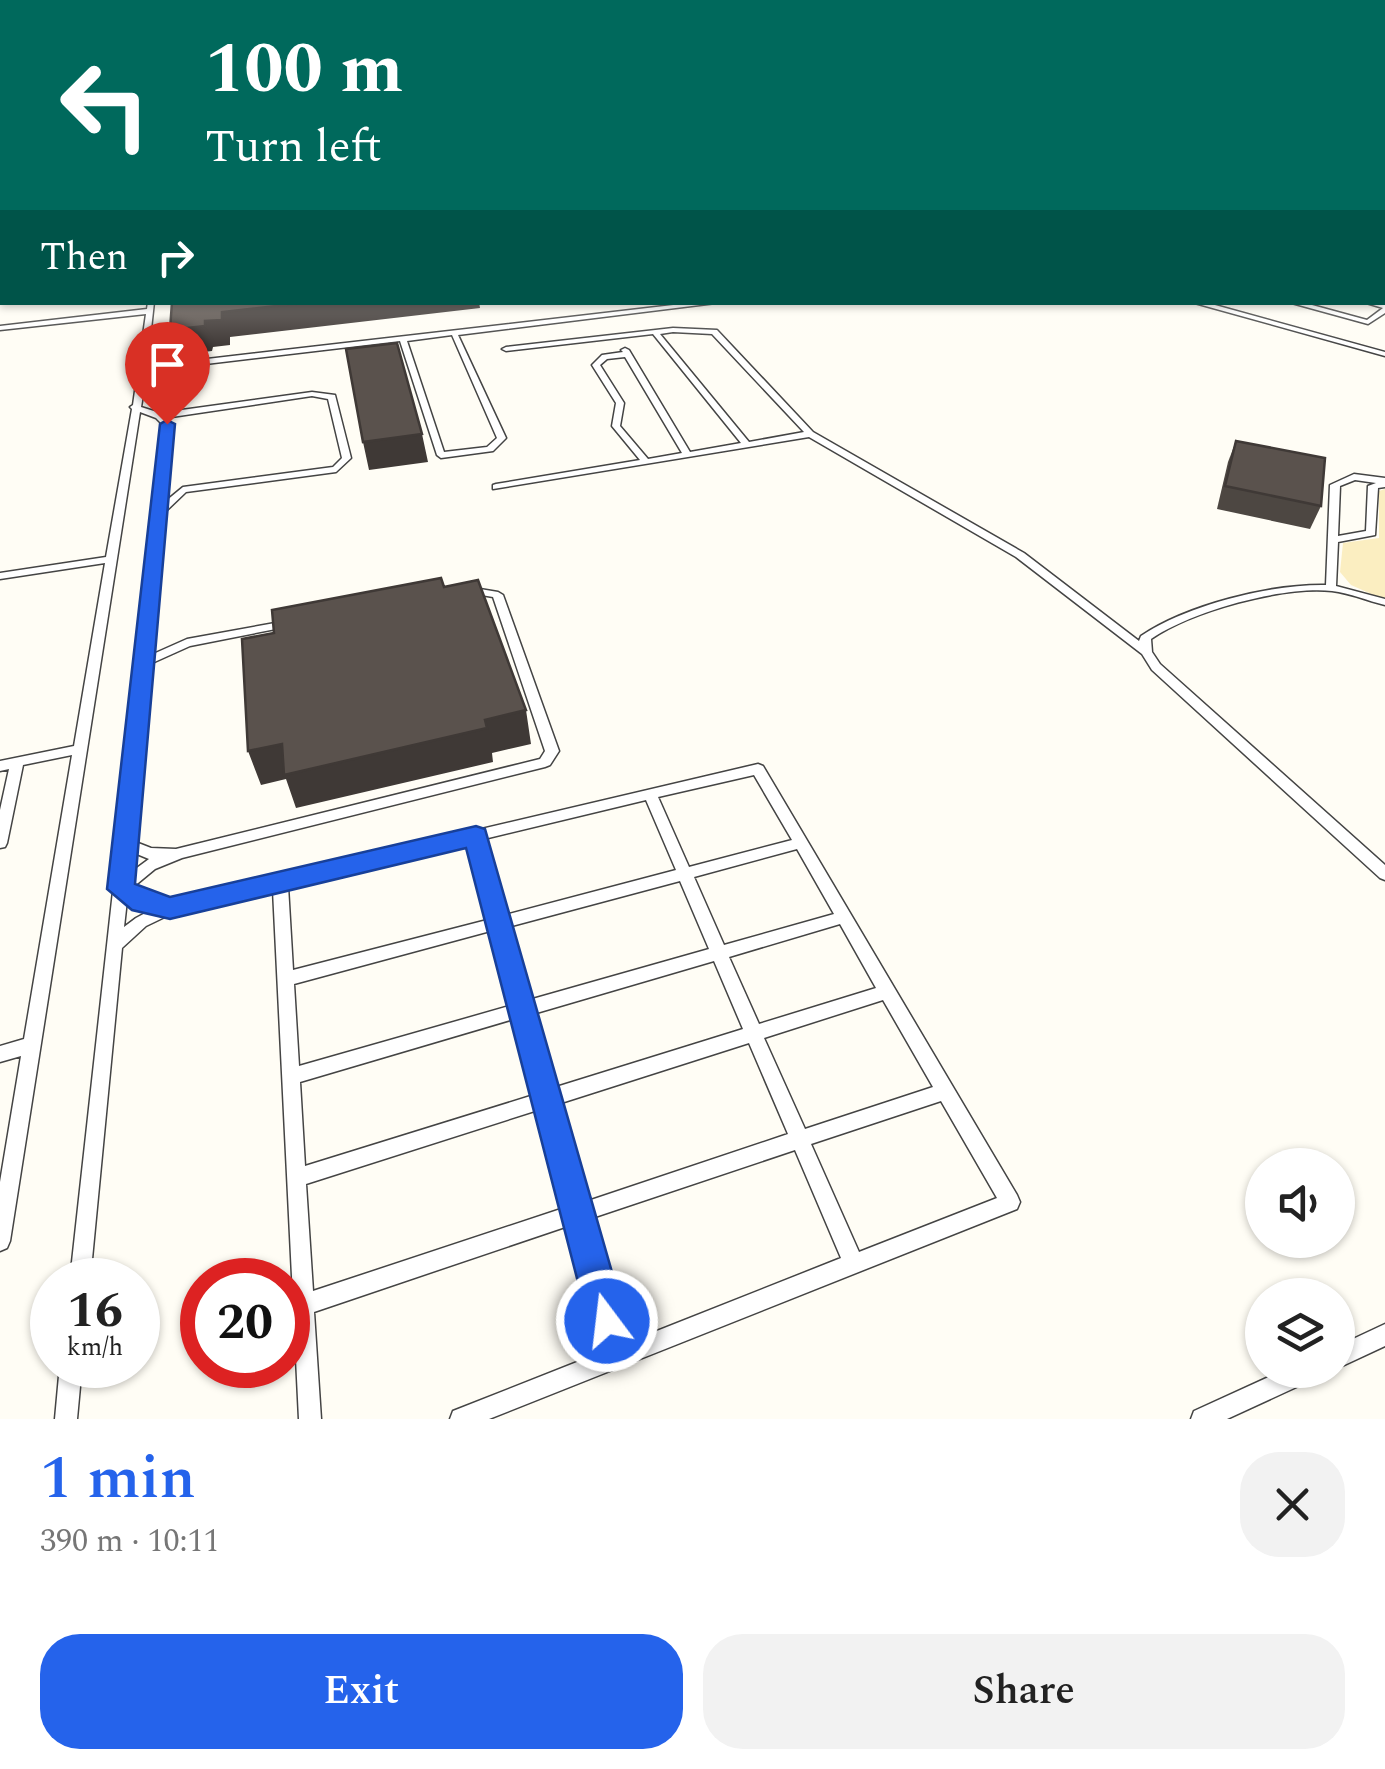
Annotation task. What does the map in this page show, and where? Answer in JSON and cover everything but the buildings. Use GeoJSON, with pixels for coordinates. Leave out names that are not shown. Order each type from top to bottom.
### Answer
{"type":"FeatureCollection","features":[{"type":"Feature","properties":{"kind":"lane"},"geometry":{"type":"LineString","coordinates":[[143,369],[697,305]]}},
{"type":"Feature","properties":{"kind":"lane"},"geometry":{"type":"LineString","coordinates":[[1205,305],[1385,354]]}},
{"type":"Feature","properties":{"kind":"lane"},"geometry":{"type":"LineString","coordinates":[[1230,305],[1385,346]]}},
{"type":"Feature","properties":{"kind":"lane"},"geometry":{"type":"LineString","coordinates":[[1303,305],[1368,322],[1385,308]]}},
{"type":"Feature","properties":{"kind":"lane"},"geometry":{"type":"LineString","coordinates":[[0,328],[151,307],[0,1241]]}},
{"type":"Feature","properties":{"kind":"lane"},"geometry":{"type":"LineString","coordinates":[[506,349],[693,328],[714,332],[810,434],[1020,555],[1146,652],[1156,667],[1385,874]]}},
{"type":"Feature","properties":{"kind":"lane"},"geometry":{"type":"LineString","coordinates":[[655,332],[747,445]]}},
{"type":"Feature","properties":{"kind":"lane"},"geometry":{"type":"LineString","coordinates":[[404,339],[441,455],[490,449],[502,438],[455,335]]}},
{"type":"Feature","properties":{"kind":"lane"},"geometry":{"type":"LineString","coordinates":[[618,336],[688,455]]}},
{"type":"Feature","properties":{"kind":"lane"},"geometry":{"type":"LineString","coordinates":[[626,354],[605,358],[596,365],[620,403],[616,426],[646,462]]}},
{"type":"Feature","properties":{"kind":"lane"},"geometry":{"type":"LineString","coordinates":[[159,416],[312,394],[332,397],[347,458],[336,469],[183,490],[160,510]]}},
{"type":"Feature","properties":{"kind":"lane"},"geometry":{"type":"LineString","coordinates":[[82,1258],[167,424],[159,416],[134,407]]}},
{"type":"Feature","properties":{"kind":"lane"},"geometry":{"type":"LineString","coordinates":[[496,487],[810,434]]}},
{"type":"Feature","properties":{"kind":"lane"},"geometry":{"type":"LineString","coordinates":[[1331,588],[1335,485],[1354,477],[1385,482]]}},
{"type":"Feature","properties":{"kind":"lane"},"geometry":{"type":"LineString","coordinates":[[1333,540],[1371,534],[1373,486],[1385,482]]}},
{"type":"Feature","properties":{"kind":"lane"},"geometry":{"type":"LineString","coordinates":[[0,576],[111,559]]}},
{"type":"Feature","properties":{"kind":"lane"},"geometry":{"type":"LineString","coordinates":[[121,889],[150,865],[179,853],[545,762],[552,751],[498,595],[478,588],[458,592]]}},
{"type":"Feature","properties":{"kind":"lane"},"geometry":{"type":"LineString","coordinates":[[1146,652],[1145,638],[1154,630],[1197,610],[1331,588],[1385,602]]}},
{"type":"Feature","properties":{"kind":"lane"},"geometry":{"type":"LineString","coordinates":[[144,662],[187,643],[303,621]]}},
{"type":"Feature","properties":{"kind":"lane"},"geometry":{"type":"LineString","coordinates":[[147,639],[187,643]]}},
{"type":"Feature","properties":{"kind":"lane"},"geometry":{"type":"LineString","coordinates":[[0,766],[80,748]]}},
{"type":"Feature","properties":{"kind":"lane"},"geometry":{"type":"LineString","coordinates":[[0,843],[4,805],[17,762]]}},
{"type":"Feature","properties":{"kind":"lane"},"geometry":{"type":"LineString","coordinates":[[115,945],[141,922],[170,908],[758,769],[1010,1202],[461,1419]]}},
{"type":"Feature","properties":{"kind":"lane"},"geometry":{"type":"LineString","coordinates":[[650,794],[854,1264]]}},
{"type":"Feature","properties":{"kind":"lane"},"geometry":{"type":"LineString","coordinates":[[476,836],[617,1358]]}},
{"type":"Feature","properties":{"kind":"lane"},"geometry":{"type":"LineString","coordinates":[[286,979],[802,843]]}},
{"type":"Feature","properties":{"kind":"lane"},"geometry":{"type":"LineString","coordinates":[[126,844],[150,854],[179,853]]}},
{"type":"Feature","properties":{"kind":"lane"},"geometry":{"type":"LineString","coordinates":[[280,882],[301,1258]]}},
{"type":"Feature","properties":{"kind":"lane"},"geometry":{"type":"LineString","coordinates":[[121,889],[142,902],[170,908]]}},
{"type":"Feature","properties":{"kind":"lane"},"geometry":{"type":"LineString","coordinates":[[291,1076],[844,917]]}},
{"type":"Feature","properties":{"kind":"lane"},"geometry":{"type":"LineString","coordinates":[[297,1178],[888,991]]}},
{"type":"Feature","properties":{"kind":"lane"},"geometry":{"type":"LineString","coordinates":[[0,1054],[32,1045]]}},
{"type":"Feature","properties":{"kind":"lane"},"geometry":{"type":"LineString","coordinates":[[310,1303],[945,1091]]}},
{"type":"Feature","properties":{"kind":"lane"},"geometry":{"type":"LineString","coordinates":[[1355,1349],[1385,1335]]}},
{"type":"Feature","properties":{"kind":"lane"},"geometry":{"type":"LineString","coordinates":[[66,1419],[69,1388]]}},
{"type":"Feature","properties":{"kind":"lane"},"geometry":{"type":"LineString","coordinates":[[308,1388],[310,1419]]}},
{"type":"Feature","properties":{"kind":"lane"},"geometry":{"type":"LineString","coordinates":[[1202,1419],[1269,1388]]}},
{"type":"Feature","properties":{"kind":"sand"},"geometry":{"type":"Polygon","coordinates":[[[1385,489],[1385,600],[1351,585],[1340,572],[1343,543],[1379,538],[1379,491],[1385,489]]]}},
{"type":"Feature","properties":{"kind":"route"},"geometry":{"type":"LineString","coordinates":[[167,424],[121,889],[142,902],[170,908],[476,836],[607,1321]]}}]}
